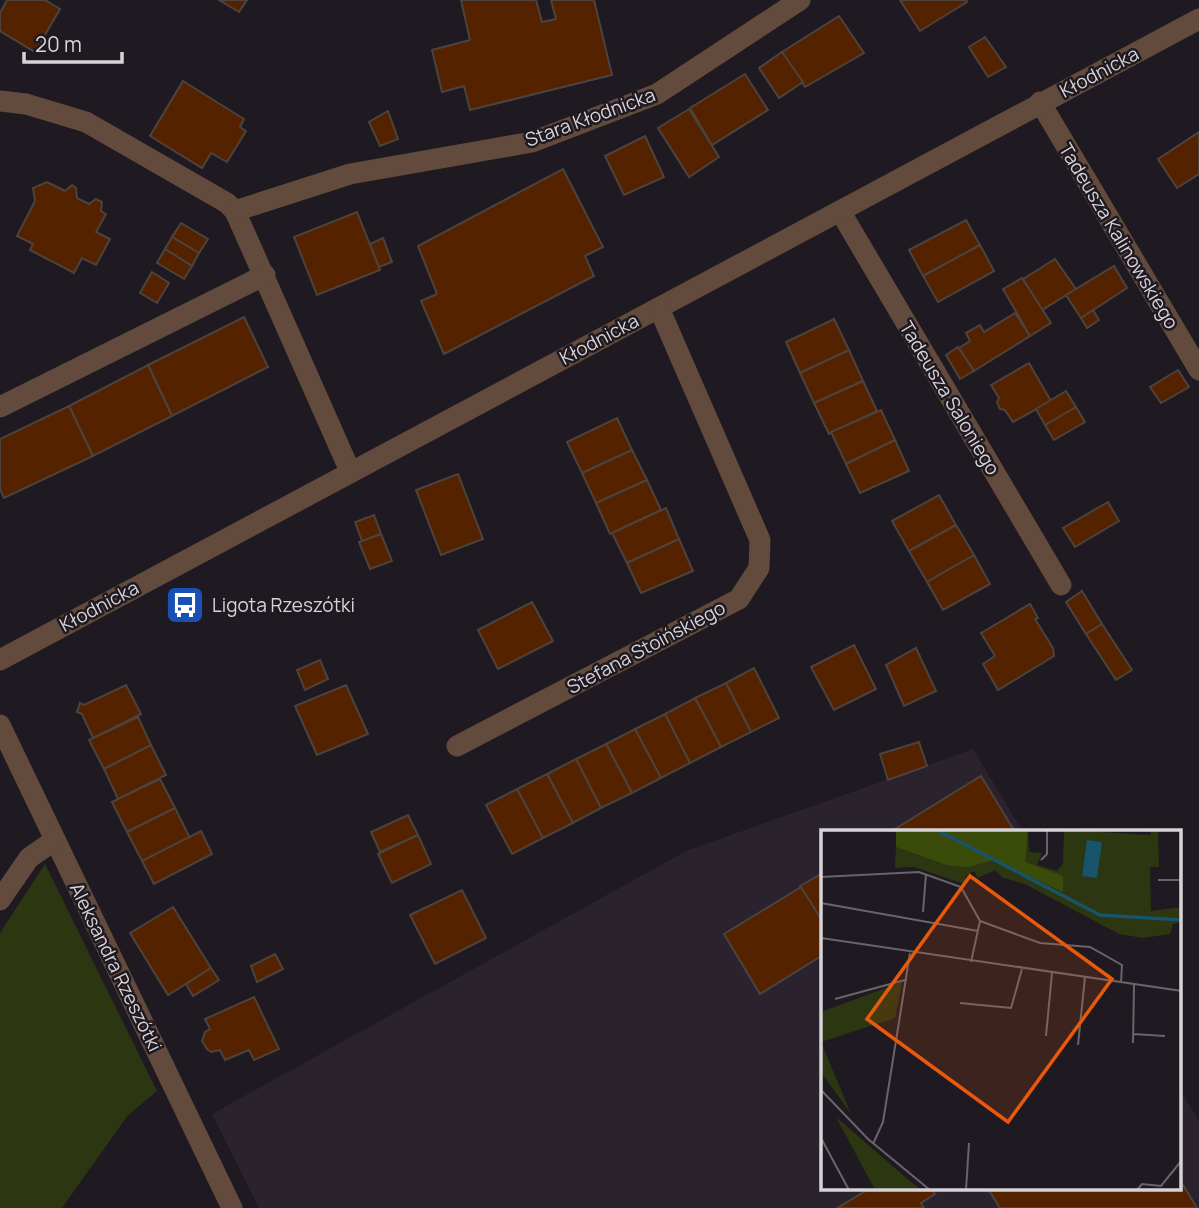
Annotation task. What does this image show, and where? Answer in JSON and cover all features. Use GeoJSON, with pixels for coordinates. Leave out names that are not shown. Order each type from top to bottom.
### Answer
{"type":"FeatureCollection","features":[{"type":"Feature","properties":{"kind":"street","name":"Stara Kłodnicka"},"geometry":{"type":"LineString","coordinates":[[235,211],[350,174],[531,142],[657,94],[800,0]]}},
{"type":"Feature","properties":{"kind":"street","name":"Kłodnicka"},"geometry":{"type":"LineString","coordinates":[[0,660],[1199,19]]}},
{"type":"Feature","properties":{"kind":"street"},"geometry":{"type":"LineString","coordinates":[[0,101],[26,104],[86,122],[226,203],[235,211],[350,471]]}},
{"type":"Feature","properties":{"kind":"street","name":"Tadeusza Kalinowskiego"},"geometry":{"type":"LineString","coordinates":[[1040,102],[1199,370]]}},
{"type":"Feature","properties":{"kind":"street","name":"Tadeusza Saloniego"},"geometry":{"type":"LineString","coordinates":[[840,211],[1061,585]]}},
{"type":"Feature","properties":{"kind":"street"},"geometry":{"type":"LineString","coordinates":[[0,407],[265,275]]}},
{"type":"Feature","properties":{"kind":"street","name":"Stefana Stoińskiego"},"geometry":{"type":"LineString","coordinates":[[457,746],[739,599],[759,568],[760,540],[659,308]]}},
{"type":"Feature","properties":{"kind":"street","name":"Aleksandra Rzeszótki"},"geometry":{"type":"LineString","coordinates":[[0,725],[232,1208]]}},
{"type":"Feature","properties":{"kind":"street"},"geometry":{"type":"LineString","coordinates":[[0,900],[29,858],[55,840]]}},
{"type":"Feature","properties":{"kind":"shaded area"},"geometry":{"type":"Polygon","coordinates":[[[973,749],[1022,830],[821,830],[821,1190],[1182,1190],[1182,1092],[1199,1121],[1199,1208],[259,1208],[212,1114],[686,851],[973,749]]]}},
{"type":"Feature","properties":{"kind":"green space"},"geometry":{"type":"Polygon","coordinates":[[[45,864],[157,1091],[128,1115],[62,1208],[0,1208],[0,933],[45,864]]]}},
{"type":"Feature","properties":{"kind":"building"},"geometry":{"type":"Polygon","coordinates":[[[7,0],[45,0],[60,9],[35,52],[0,31],[0,13],[7,0]]]}},
{"type":"Feature","properties":{"kind":"building"},"geometry":{"type":"Polygon","coordinates":[[[219,0],[247,0],[239,12],[219,0]]]}},
{"type":"Feature","properties":{"kind":"building"},"geometry":{"type":"Polygon","coordinates":[[[461,0],[536,0],[542,22],[556,19],[551,0],[594,0],[612,75],[470,110],[464,86],[442,92],[432,50],[470,40],[461,0]]]}},
{"type":"Feature","properties":{"kind":"building"},"geometry":{"type":"Polygon","coordinates":[[[900,0],[966,0],[967,2],[920,31],[900,0]]]}},
{"type":"Feature","properties":{"kind":"building"},"geometry":{"type":"Polygon","coordinates":[[[839,16],[864,53],[805,87],[782,52],[839,16]]]}},
{"type":"Feature","properties":{"kind":"building"},"geometry":{"type":"Polygon","coordinates":[[[985,37],[1006,67],[988,77],[969,47],[985,37]]]}},
{"type":"Feature","properties":{"kind":"building"},"geometry":{"type":"Polygon","coordinates":[[[782,52],[803,82],[779,98],[759,68],[782,52]]]}},
{"type":"Feature","properties":{"kind":"building"},"geometry":{"type":"Polygon","coordinates":[[[745,74],[768,110],[712,145],[690,108],[745,74]]]}},
{"type":"Feature","properties":{"kind":"building"},"geometry":{"type":"Polygon","coordinates":[[[183,81],[244,119],[240,127],[246,131],[227,162],[211,153],[202,168],[150,136],[183,81]]]}},
{"type":"Feature","properties":{"kind":"building"},"geometry":{"type":"Polygon","coordinates":[[[689,109],[719,157],[689,177],[658,128],[689,109]]]}},
{"type":"Feature","properties":{"kind":"building"},"geometry":{"type":"Polygon","coordinates":[[[388,111],[398,139],[380,146],[369,122],[388,111]]]}},
{"type":"Feature","properties":{"kind":"building"},"geometry":{"type":"Polygon","coordinates":[[[1199,132],[1199,174],[1177,188],[1158,159],[1199,132]]]}},
{"type":"Feature","properties":{"kind":"building"},"geometry":{"type":"Polygon","coordinates":[[[645,136],[664,177],[624,195],[605,156],[645,136]]]}},
{"type":"Feature","properties":{"kind":"building"},"geometry":{"type":"Polygon","coordinates":[[[563,169],[603,247],[585,256],[594,276],[444,354],[421,301],[437,294],[418,246],[563,169]]]}},
{"type":"Feature","properties":{"kind":"building"},"geometry":{"type":"Polygon","coordinates":[[[47,182],[65,191],[72,185],[76,188],[77,198],[89,204],[96,199],[102,202],[101,211],[106,214],[96,232],[110,239],[96,265],[82,258],[74,273],[30,250],[33,244],[17,236],[35,201],[33,188],[47,182]]]}},
{"type":"Feature","properties":{"kind":"building"},"geometry":{"type":"Polygon","coordinates":[[[357,212],[380,270],[317,295],[294,237],[357,212]]]}},
{"type":"Feature","properties":{"kind":"building"},"geometry":{"type":"Polygon","coordinates":[[[966,220],[980,245],[923,276],[909,250],[966,220]]]}},
{"type":"Feature","properties":{"kind":"building"},"geometry":{"type":"Polygon","coordinates":[[[181,223],[208,239],[199,253],[172,237],[181,223]]]}},
{"type":"Feature","properties":{"kind":"building"},"geometry":{"type":"Polygon","coordinates":[[[172,237],[199,253],[192,266],[165,249],[172,237]]]}},
{"type":"Feature","properties":{"kind":"building"},"geometry":{"type":"Polygon","coordinates":[[[383,238],[392,262],[379,267],[370,244],[383,238]]]}},
{"type":"Feature","properties":{"kind":"building"},"geometry":{"type":"Polygon","coordinates":[[[980,245],[994,271],[938,302],[923,276],[980,245]]]}},
{"type":"Feature","properties":{"kind":"building"},"geometry":{"type":"Polygon","coordinates":[[[165,249],[192,266],[184,279],[157,263],[165,249]]]}},
{"type":"Feature","properties":{"kind":"building"},"geometry":{"type":"Polygon","coordinates":[[[1055,259],[1076,289],[1042,310],[1023,279],[1055,259]]]}},
{"type":"Feature","properties":{"kind":"building"},"geometry":{"type":"Polygon","coordinates":[[[1114,266],[1127,288],[1081,318],[1066,295],[1114,266]]]}},
{"type":"Feature","properties":{"kind":"building"},"geometry":{"type":"Polygon","coordinates":[[[152,272],[169,283],[157,303],[140,293],[152,272]]]}},
{"type":"Feature","properties":{"kind":"building"},"geometry":{"type":"Polygon","coordinates":[[[1022,278],[1051,323],[1030,336],[1003,289],[1022,278]]]}},
{"type":"Feature","properties":{"kind":"building"},"geometry":{"type":"Polygon","coordinates":[[[1093,310],[1099,320],[1087,328],[1081,318],[1093,310]]]}},
{"type":"Feature","properties":{"kind":"building"},"geometry":{"type":"Polygon","coordinates":[[[1015,313],[1030,336],[974,371],[959,348],[970,341],[966,333],[980,325],[984,332],[1015,313]]]}},
{"type":"Feature","properties":{"kind":"building"},"geometry":{"type":"Polygon","coordinates":[[[244,317],[268,367],[172,416],[148,365],[244,317]]]}},
{"type":"Feature","properties":{"kind":"building"},"geometry":{"type":"Polygon","coordinates":[[[834,319],[849,350],[800,373],[786,342],[834,319]]]}},
{"type":"Feature","properties":{"kind":"building"},"geometry":{"type":"Polygon","coordinates":[[[958,347],[974,371],[960,379],[946,355],[958,347]]]}},
{"type":"Feature","properties":{"kind":"building"},"geometry":{"type":"Polygon","coordinates":[[[849,350],[863,381],[814,403],[800,373],[849,350]]]}},
{"type":"Feature","properties":{"kind":"building"},"geometry":{"type":"Polygon","coordinates":[[[1029,363],[1051,401],[1013,422],[1005,410],[1000,409],[997,402],[999,398],[991,385],[1029,363]]]}},
{"type":"Feature","properties":{"kind":"building"},"geometry":{"type":"Polygon","coordinates":[[[148,365],[172,416],[93,456],[69,406],[148,365]]]}},
{"type":"Feature","properties":{"kind":"building"},"geometry":{"type":"Polygon","coordinates":[[[1178,370],[1189,387],[1161,403],[1150,387],[1178,370]]]}},
{"type":"Feature","properties":{"kind":"building"},"geometry":{"type":"Polygon","coordinates":[[[863,381],[877,411],[829,434],[814,403],[863,381]]]}},
{"type":"Feature","properties":{"kind":"building"},"geometry":{"type":"Polygon","coordinates":[[[1066,391],[1076,407],[1045,425],[1036,409],[1066,391]]]}},
{"type":"Feature","properties":{"kind":"building"},"geometry":{"type":"Polygon","coordinates":[[[69,406],[93,456],[4,498],[0,489],[0,439],[69,406]]]}},
{"type":"Feature","properties":{"kind":"building"},"geometry":{"type":"Polygon","coordinates":[[[1076,407],[1085,422],[1054,440],[1045,425],[1076,407]]]}},
{"type":"Feature","properties":{"kind":"building"},"geometry":{"type":"Polygon","coordinates":[[[881,410],[895,440],[846,464],[831,432],[881,410]]]}},
{"type":"Feature","properties":{"kind":"building"},"geometry":{"type":"Polygon","coordinates":[[[617,418],[632,450],[582,473],[567,442],[617,418]]]}},
{"type":"Feature","properties":{"kind":"building"},"geometry":{"type":"Polygon","coordinates":[[[895,440],[909,471],[860,493],[846,464],[895,440]]]}},
{"type":"Feature","properties":{"kind":"building"},"geometry":{"type":"Polygon","coordinates":[[[632,450],[647,480],[596,503],[582,473],[632,450]]]}},
{"type":"Feature","properties":{"kind":"building"},"geometry":{"type":"Polygon","coordinates":[[[458,474],[483,539],[441,555],[416,490],[458,474]]]}},
{"type":"Feature","properties":{"kind":"building"},"geometry":{"type":"Polygon","coordinates":[[[647,480],[661,510],[610,534],[596,503],[647,480]]]}},
{"type":"Feature","properties":{"kind":"building"},"geometry":{"type":"Polygon","coordinates":[[[939,495],[956,525],[909,551],[892,521],[939,495]]]}},
{"type":"Feature","properties":{"kind":"building"},"geometry":{"type":"Polygon","coordinates":[[[1108,502],[1119,521],[1075,547],[1063,528],[1108,502]]]}},
{"type":"Feature","properties":{"kind":"building"},"geometry":{"type":"Polygon","coordinates":[[[666,508],[679,539],[627,563],[612,533],[666,508]]]}},
{"type":"Feature","properties":{"kind":"building"},"geometry":{"type":"Polygon","coordinates":[[[374,515],[381,534],[362,541],[355,522],[374,515]]]}},
{"type":"Feature","properties":{"kind":"building"},"geometry":{"type":"Polygon","coordinates":[[[956,525],[974,555],[927,582],[909,551],[956,525]]]}},
{"type":"Feature","properties":{"kind":"building"},"geometry":{"type":"Polygon","coordinates":[[[381,534],[392,561],[370,569],[359,542],[381,534]]]}},
{"type":"Feature","properties":{"kind":"building"},"geometry":{"type":"Polygon","coordinates":[[[679,539],[693,571],[641,593],[627,563],[679,539]]]}},
{"type":"Feature","properties":{"kind":"building"},"geometry":{"type":"Polygon","coordinates":[[[974,555],[990,584],[943,610],[927,582],[974,555]]]}},
{"type":"Feature","properties":{"kind":"building"},"geometry":{"type":"Polygon","coordinates":[[[1082,591],[1102,624],[1086,634],[1066,602],[1082,591]]]}},
{"type":"Feature","properties":{"kind":"building"},"geometry":{"type":"Polygon","coordinates":[[[532,602],[553,641],[498,669],[478,630],[532,602]]]}},
{"type":"Feature","properties":{"kind":"building"},"geometry":{"type":"Polygon","coordinates":[[[1030,604],[1038,618],[1035,619],[1053,648],[1054,656],[998,690],[983,664],[995,656],[981,633],[1030,604]]]}},
{"type":"Feature","properties":{"kind":"building"},"geometry":{"type":"Polygon","coordinates":[[[1102,624],[1132,670],[1116,680],[1086,634],[1102,624]]]}},
{"type":"Feature","properties":{"kind":"building"},"geometry":{"type":"Polygon","coordinates":[[[854,645],[876,689],[834,710],[811,667],[854,645]]]}},
{"type":"Feature","properties":{"kind":"building"},"geometry":{"type":"Polygon","coordinates":[[[916,648],[936,691],[904,706],[886,665],[916,648]]]}},
{"type":"Feature","properties":{"kind":"building"},"geometry":{"type":"Polygon","coordinates":[[[320,660],[328,679],[305,690],[297,670],[320,660]]]}},
{"type":"Feature","properties":{"kind":"building"},"geometry":{"type":"Polygon","coordinates":[[[754,668],[779,718],[751,732],[726,683],[754,668]]]}},
{"type":"Feature","properties":{"kind":"building"},"geometry":{"type":"Polygon","coordinates":[[[726,683],[751,732],[721,747],[695,698],[726,683]]]}},
{"type":"Feature","properties":{"kind":"building"},"geometry":{"type":"Polygon","coordinates":[[[126,685],[141,714],[93,738],[82,714],[77,712],[80,703],[84,705],[126,685]]]}},
{"type":"Feature","properties":{"kind":"building"},"geometry":{"type":"Polygon","coordinates":[[[346,685],[368,734],[317,755],[295,706],[346,685]]]}},
{"type":"Feature","properties":{"kind":"building"},"geometry":{"type":"Polygon","coordinates":[[[695,698],[721,747],[690,763],[665,714],[695,698]]]}},
{"type":"Feature","properties":{"kind":"building"},"geometry":{"type":"Polygon","coordinates":[[[665,714],[690,763],[661,778],[635,729],[665,714]]]}},
{"type":"Feature","properties":{"kind":"building"},"geometry":{"type":"Polygon","coordinates":[[[138,717],[151,745],[104,769],[89,740],[138,717]]]}},
{"type":"Feature","properties":{"kind":"building"},"geometry":{"type":"Polygon","coordinates":[[[635,729],[661,778],[632,793],[606,744],[635,729]]]}},
{"type":"Feature","properties":{"kind":"building"},"geometry":{"type":"Polygon","coordinates":[[[919,742],[927,766],[888,780],[880,754],[919,742]]]}},
{"type":"Feature","properties":{"kind":"building"},"geometry":{"type":"Polygon","coordinates":[[[606,744],[632,793],[601,808],[576,759],[606,744]]]}},
{"type":"Feature","properties":{"kind":"building"},"geometry":{"type":"Polygon","coordinates":[[[151,745],[166,775],[118,799],[104,769],[151,745]]]}},
{"type":"Feature","properties":{"kind":"building"},"geometry":{"type":"Polygon","coordinates":[[[576,759],[601,808],[573,823],[547,774],[576,759]]]}},
{"type":"Feature","properties":{"kind":"building"},"geometry":{"type":"Polygon","coordinates":[[[547,774],[573,823],[543,838],[517,789],[547,774]]]}},
{"type":"Feature","properties":{"kind":"building"},"geometry":{"type":"Polygon","coordinates":[[[981,776],[1014,830],[893,830],[981,776]]]}},
{"type":"Feature","properties":{"kind":"building"},"geometry":{"type":"Polygon","coordinates":[[[160,779],[175,808],[127,832],[112,802],[160,779]]]}},
{"type":"Feature","properties":{"kind":"building"},"geometry":{"type":"Polygon","coordinates":[[[517,789],[543,838],[512,854],[486,805],[517,789]]]}},
{"type":"Feature","properties":{"kind":"building"},"geometry":{"type":"Polygon","coordinates":[[[175,808],[190,838],[142,861],[127,832],[175,808]]]}},
{"type":"Feature","properties":{"kind":"building"},"geometry":{"type":"Polygon","coordinates":[[[408,815],[418,835],[380,852],[371,832],[408,815]]]}},
{"type":"Feature","properties":{"kind":"building"},"geometry":{"type":"Polygon","coordinates":[[[201,831],[212,854],[154,884],[142,861],[201,831]]]}},
{"type":"Feature","properties":{"kind":"building"},"geometry":{"type":"Polygon","coordinates":[[[418,835],[431,864],[392,883],[378,854],[418,835]]]}},
{"type":"Feature","properties":{"kind":"building"},"geometry":{"type":"Polygon","coordinates":[[[821,874],[821,919],[800,886],[821,874]]]}},
{"type":"Feature","properties":{"kind":"building"},"geometry":{"type":"Polygon","coordinates":[[[801,887],[821,919],[821,956],[760,994],[724,934],[801,887]]]}},
{"type":"Feature","properties":{"kind":"building"},"geometry":{"type":"Polygon","coordinates":[[[462,890],[486,938],[435,964],[410,915],[462,890]]]}},
{"type":"Feature","properties":{"kind":"building"},"geometry":{"type":"Polygon","coordinates":[[[173,907],[211,968],[168,995],[130,933],[173,907]]]}},
{"type":"Feature","properties":{"kind":"building"},"geometry":{"type":"Polygon","coordinates":[[[275,954],[283,969],[257,982],[251,966],[275,954]]]}},
{"type":"Feature","properties":{"kind":"building"},"geometry":{"type":"Polygon","coordinates":[[[211,968],[219,980],[193,996],[186,984],[211,968]]]}},
{"type":"Feature","properties":{"kind":"building"},"geometry":{"type":"Polygon","coordinates":[[[254,997],[279,1049],[254,1060],[249,1050],[225,1060],[220,1050],[211,1052],[207,1049],[202,1041],[205,1032],[210,1029],[205,1019],[254,997]]]}},
{"type":"Feature","properties":{"kind":"building"},"geometry":{"type":"Polygon","coordinates":[[[1182,1183],[1197,1208],[1000,1208],[989,1190],[1182,1190],[1182,1183]]]}},
{"type":"Feature","properties":{"kind":"building"},"geometry":{"type":"Polygon","coordinates":[[[867,1190],[933,1190],[935,1194],[921,1203],[924,1208],[837,1208],[867,1190]]]}},
{"type":"Feature","properties":{"kind":"place","name":"Ligota Rzeszótki"},"geometry":{"type":"Point","coordinates":[185,605]}}]}
